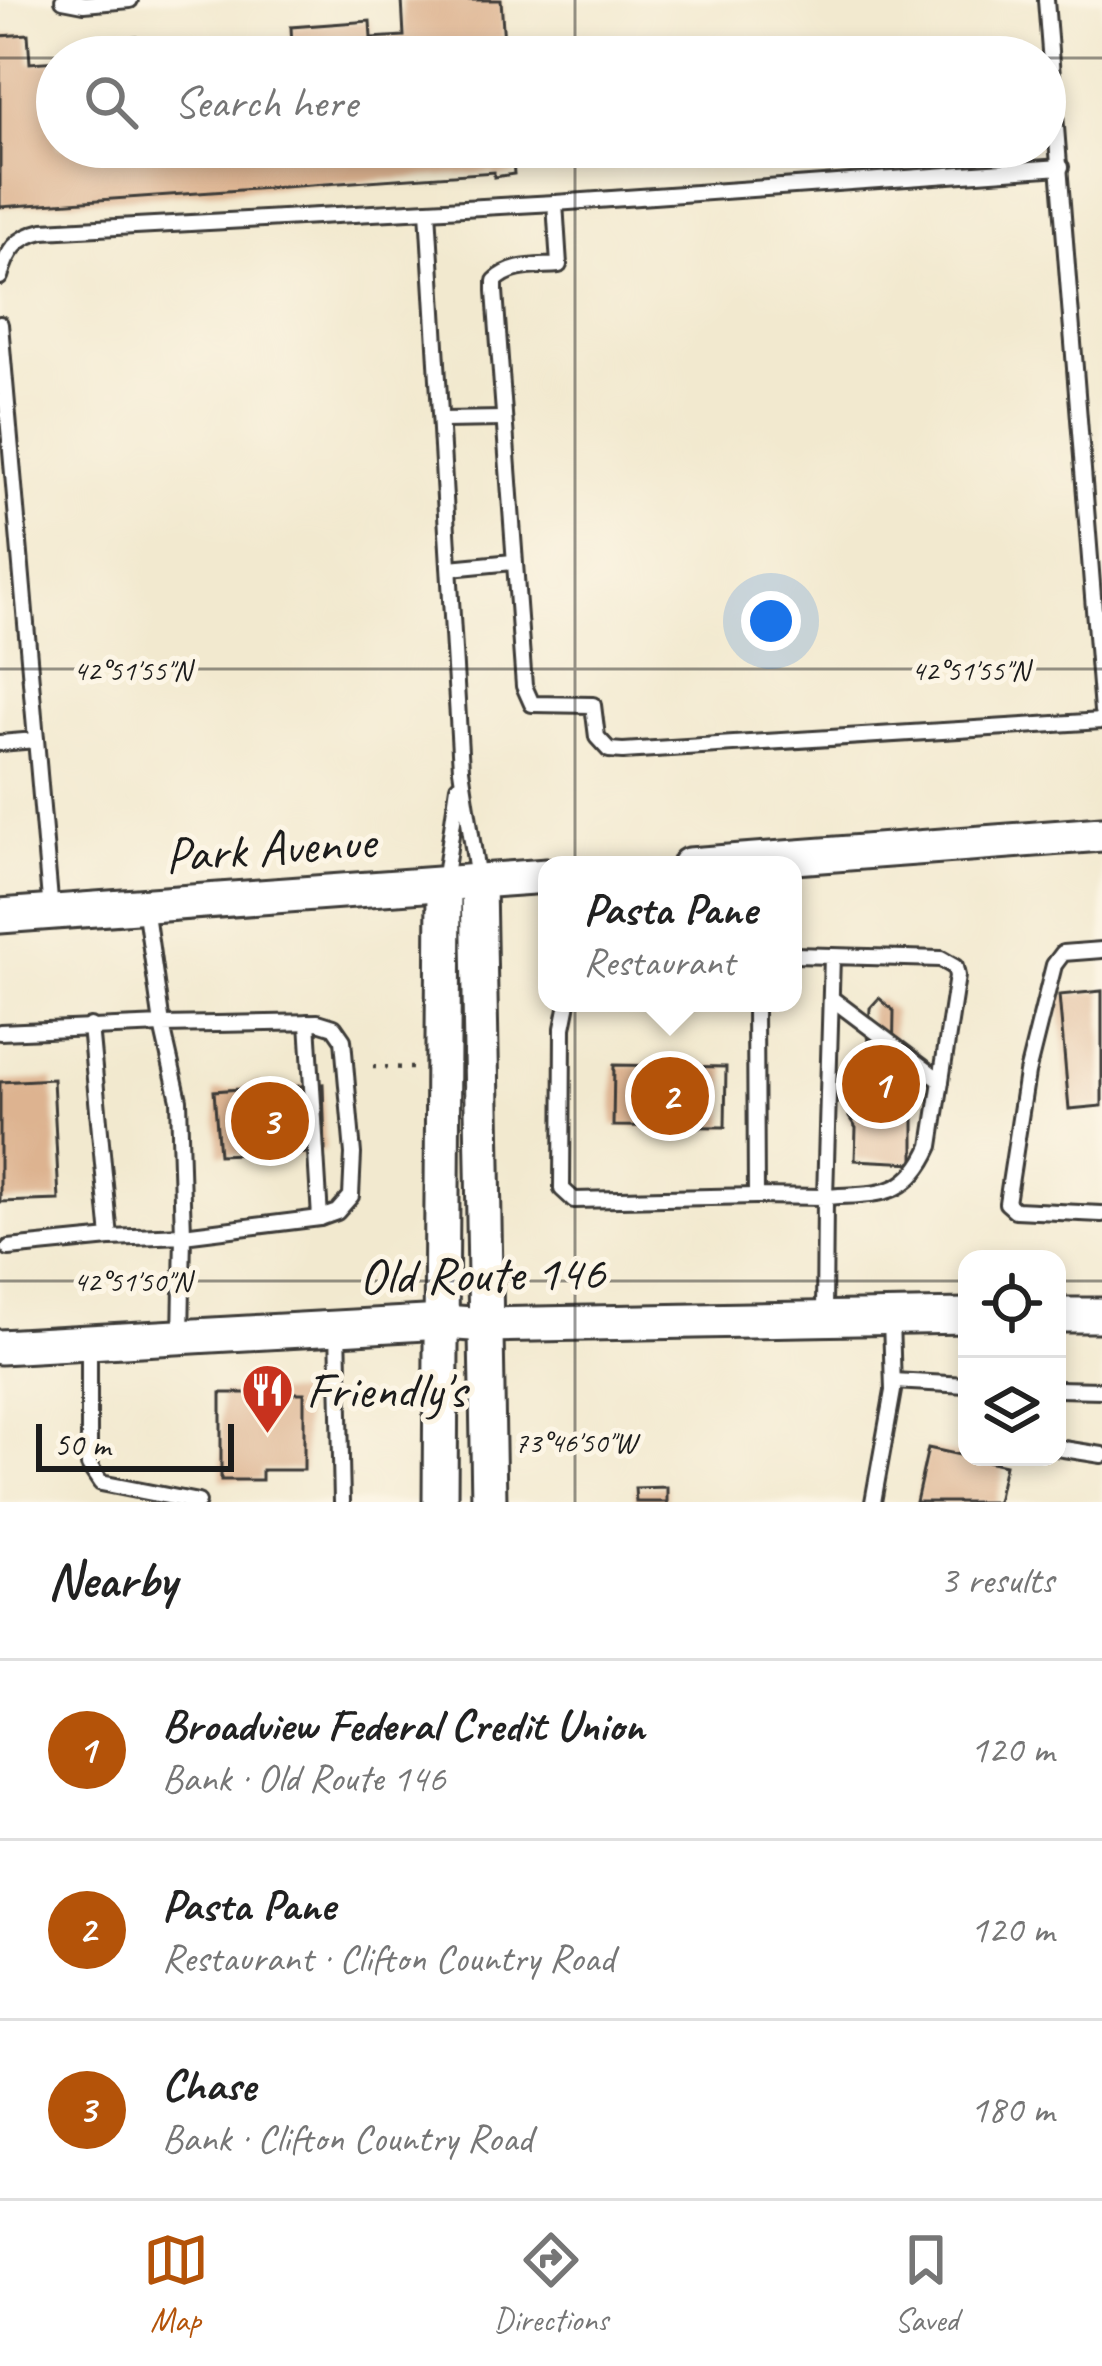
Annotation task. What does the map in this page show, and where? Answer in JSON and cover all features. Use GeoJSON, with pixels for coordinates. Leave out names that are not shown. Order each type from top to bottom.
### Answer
{"type":"FeatureCollection","features":[{"type":"Feature","properties":{"kind":"street"},"geometry":{"type":"LineString","coordinates":[[802,858],[1102,834]]}},
{"type":"Feature","properties":{"kind":"street","name":"Park Avenue"},"geometry":{"type":"LineString","coordinates":[[0,916],[538,877]]}},
{"type":"Feature","properties":{"kind":"street"},"geometry":{"type":"LineString","coordinates":[[478,882],[489,1502]]}},
{"type":"Feature","properties":{"kind":"street"},"geometry":{"type":"LineString","coordinates":[[440,1502],[444,886]]}},
{"type":"Feature","properties":{"kind":"street"},"geometry":{"type":"LineString","coordinates":[[1066,1316],[1102,1315]]}},
{"type":"Feature","properties":{"kind":"street","name":"Old Route 146"},"geometry":{"type":"LineString","coordinates":[[0,1347],[443,1322],[958,1316]]}},
{"type":"Feature","properties":{"kind":"lane"},"geometry":{"type":"LineString","coordinates":[[63,0],[84,4],[130,0]]}},
{"type":"Feature","properties":{"kind":"lane"},"geometry":{"type":"LineString","coordinates":[[1046,0],[1049,36]]}},
{"type":"Feature","properties":{"kind":"lane"},"geometry":{"type":"LineString","coordinates":[[0,277],[11,248],[26,235],[44,231],[556,203],[1047,168]]}},
{"type":"Feature","properties":{"kind":"lane"},"geometry":{"type":"LineString","coordinates":[[1061,168],[1102,708]]}},
{"type":"Feature","properties":{"kind":"lane"},"geometry":{"type":"LineString","coordinates":[[556,203],[559,265],[515,268],[495,280],[513,562],[526,698],[532,704],[593,705],[597,737],[609,750],[674,750],[1102,721]]}},
{"type":"Feature","properties":{"kind":"lane"},"geometry":{"type":"LineString","coordinates":[[428,210],[461,769],[478,882]]}},
{"type":"Feature","properties":{"kind":"lane"},"geometry":{"type":"LineString","coordinates":[[0,324],[51,912]]}},
{"type":"Feature","properties":{"kind":"lane"},"geometry":{"type":"LineString","coordinates":[[442,420],[503,419]]}},
{"type":"Feature","properties":{"kind":"lane"},"geometry":{"type":"LineString","coordinates":[[450,568],[513,562]]}},
{"type":"Feature","properties":{"kind":"lane"},"geometry":{"type":"LineString","coordinates":[[0,743],[36,740]]}},
{"type":"Feature","properties":{"kind":"lane"},"geometry":{"type":"LineString","coordinates":[[444,886],[461,769]]}},
{"type":"Feature","properties":{"kind":"lane"},"geometry":{"type":"LineString","coordinates":[[146,906],[162,1025],[179,1100],[181,1336]]}},
{"type":"Feature","properties":{"kind":"lane"},"geometry":{"type":"LineString","coordinates":[[1102,950],[1063,952],[1054,965],[1027,1073],[1007,1204],[1016,1210],[1102,1214]]}},
{"type":"Feature","properties":{"kind":"lane"},"geometry":{"type":"LineString","coordinates":[[566,1012],[562,1189],[574,1199],[890,1192],[908,1182],[931,1146],[955,968],[941,959],[802,955]]}},
{"type":"Feature","properties":{"kind":"lane"},"geometry":{"type":"LineString","coordinates":[[824,1317],[832,956]]}},
{"type":"Feature","properties":{"kind":"lane"},"geometry":{"type":"LineString","coordinates":[[831,998],[941,1081]]}},
{"type":"Feature","properties":{"kind":"lane"},"geometry":{"type":"LineString","coordinates":[[755,1012],[756,1196]]}},
{"type":"Feature","properties":{"kind":"lane"},"geometry":{"type":"LineString","coordinates":[[308,1022],[320,1218]]}},
{"type":"Feature","properties":{"kind":"lane"},"geometry":{"type":"LineString","coordinates":[[0,1033],[308,1022],[334,1028],[343,1040],[353,1154],[351,1196],[337,1212],[320,1218],[183,1235],[9,1247]]}},
{"type":"Feature","properties":{"kind":"lane"},"geometry":{"type":"LineString","coordinates":[[90,1027],[110,1238]]}},
{"type":"Feature","properties":{"kind":"lane"},"geometry":{"type":"LineString","coordinates":[[873,1502],[893,1381],[891,1317]]}},
{"type":"Feature","properties":{"kind":"lane"},"geometry":{"type":"LineString","coordinates":[[338,1328],[341,1502]]}},
{"type":"Feature","properties":{"kind":"lane"},"geometry":{"type":"LineString","coordinates":[[89,1340],[89,1466],[101,1483],[198,1502]]}},
{"type":"Feature","properties":{"kind":"lane"},"geometry":{"type":"LineString","coordinates":[[893,1381],[958,1385]]}},
{"type":"Feature","properties":{"kind":"lane"},"geometry":{"type":"LineString","coordinates":[[1066,1389],[1102,1390]]}},
{"type":"Feature","properties":{"kind":"lane"},"geometry":{"type":"LineString","coordinates":[[1066,1449],[1102,1455]]}},
{"type":"Feature","properties":{"kind":"path"},"geometry":{"type":"LineString","coordinates":[[373,1067],[420,1068]]}},
{"type":"Feature","properties":{"kind":"building"},"geometry":{"type":"Polygon","coordinates":[[[402,0],[501,0],[504,36],[404,36],[402,0]]]}},
{"type":"Feature","properties":{"kind":"building"},"geometry":{"type":"Polygon","coordinates":[[[370,21],[371,36],[292,36],[291,27],[370,21]]]}},
{"type":"Feature","properties":{"kind":"building"},"geometry":{"type":"Polygon","coordinates":[[[28,34],[30,63],[36,63],[36,168],[514,168],[514,174],[0,207],[0,36],[28,34]]]}},
{"type":"Feature","properties":{"kind":"building"},"geometry":{"type":"Polygon","coordinates":[[[1102,991],[1102,1106],[1069,1109],[1059,995],[1102,991]]]}},
{"type":"Feature","properties":{"kind":"building"},"geometry":{"type":"Polygon","coordinates":[[[879,998],[894,1011],[893,1072],[914,1096],[914,1163],[855,1160],[856,1128],[849,1117],[850,1103],[858,1097],[858,1063],[868,1053],[870,1008],[879,998]]]}},
{"type":"Feature","properties":{"kind":"building"},"geometry":{"type":"Polygon","coordinates":[[[614,1065],[726,1067],[725,1127],[613,1126],[614,1065]]]}},
{"type":"Feature","properties":{"kind":"building"},"geometry":{"type":"Polygon","coordinates":[[[53,1079],[59,1200],[0,1202],[0,1082],[53,1079]]]}},
{"type":"Feature","properties":{"kind":"building"},"geometry":{"type":"Polygon","coordinates":[[[257,1083],[279,1088],[323,1084],[325,1150],[261,1160],[242,1154],[219,1155],[214,1091],[257,1083]]]}},
{"type":"Feature","properties":{"kind":"building"},"geometry":{"type":"Polygon","coordinates":[[[221,1393],[304,1393],[304,1470],[262,1470],[262,1480],[221,1480],[221,1393]]]}},
{"type":"Feature","properties":{"kind":"building"},"geometry":{"type":"Polygon","coordinates":[[[928,1448],[958,1455],[958,1466],[1005,1466],[997,1502],[916,1502],[928,1448]]]}},
{"type":"Feature","properties":{"kind":"building"},"geometry":{"type":"Polygon","coordinates":[[[667,1487],[667,1502],[636,1502],[635,1488],[667,1487]]]}},
{"type":"Feature","properties":{"kind":"place","name":"Broadview Federal Credit Union"},"geometry":{"type":"Point","coordinates":[881,1084]}},
{"type":"Feature","properties":{"kind":"place","name":"Pasta Pane"},"geometry":{"type":"Point","coordinates":[670,1096]}},
{"type":"Feature","properties":{"kind":"place","name":"Chase"},"geometry":{"type":"Point","coordinates":[270,1121]}},
{"type":"Feature","properties":{"kind":"place","name":"Friendly's"},"geometry":{"type":"Point","coordinates":[267,1435]}}]}
